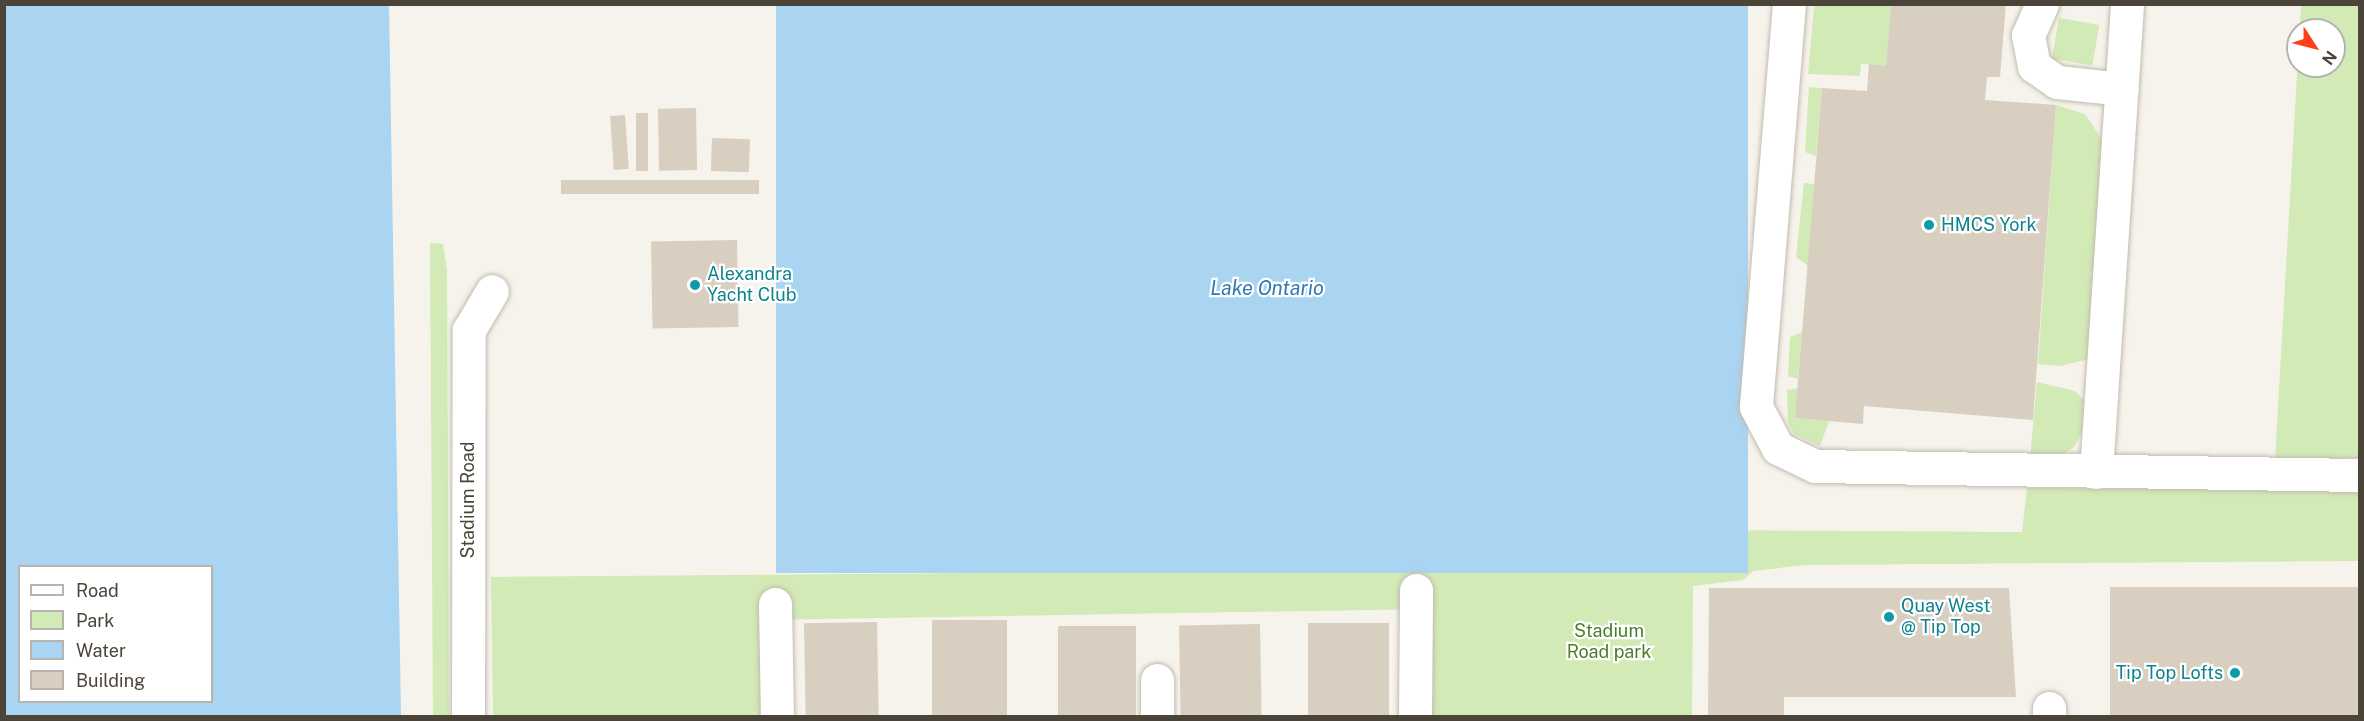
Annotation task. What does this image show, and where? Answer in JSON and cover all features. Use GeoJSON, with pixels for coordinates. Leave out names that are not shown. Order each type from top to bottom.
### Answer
{"type":"FeatureCollection","features":[{"type":"Feature","properties":{"kind":"street"},"geometry":{"type":"LineString","coordinates":[[1789,4],[1756,407],[1778,448],[1815,466],[2360,475]]}},
{"type":"Feature","properties":{"kind":"street"},"geometry":{"type":"LineString","coordinates":[[2042,4],[2028,35],[2034,66],[2057,82],[2122,89]]}},
{"type":"Feature","properties":{"kind":"street"},"geometry":{"type":"LineString","coordinates":[[2096,472],[2127,4]]}},
{"type":"Feature","properties":{"kind":"street","name":"Stadium Road"},"geometry":{"type":"LineString","coordinates":[[468,717],[469,330],[492,291]]}},
{"type":"Feature","properties":{"kind":"street"},"geometry":{"type":"LineString","coordinates":[[1415,717],[1416,590]]}},
{"type":"Feature","properties":{"kind":"street"},"geometry":{"type":"LineString","coordinates":[[775,604],[777,717]]}},
{"type":"Feature","properties":{"kind":"street"},"geometry":{"type":"LineString","coordinates":[[1157,680],[1157,717]]}},
{"type":"Feature","properties":{"kind":"green space"},"geometry":{"type":"Polygon","coordinates":[[[1814,5],[1891,5],[1886,66],[1861,64],[1860,76],[1808,74],[1814,5]]]}},
{"type":"Feature","properties":{"kind":"green space"},"geometry":{"type":"Polygon","coordinates":[[[2301,5],[2359,5],[2359,458],[2275,460],[2297,78],[2346,78],[2346,18],[2300,18],[2301,5]]]}},
{"type":"Feature","properties":{"kind":"green space"},"geometry":{"type":"Polygon","coordinates":[[[2059,18],[2099,25],[2092,65],[2052,58],[2059,18]]]}},
{"type":"Feature","properties":{"kind":"green space"},"geometry":{"type":"Polygon","coordinates":[[[1809,87],[1822,88],[1816,156],[1805,152],[1809,87]]]}},
{"type":"Feature","properties":{"kind":"green space"},"geometry":{"type":"Polygon","coordinates":[[[2056,105],[2085,114],[2103,141],[2090,359],[2060,366],[2038,364],[2056,105]]]}},
{"type":"Feature","properties":{"kind":"green space"},"geometry":{"type":"Polygon","coordinates":[[[1804,183],[1814,184],[1808,266],[1796,257],[1804,183]]]}},
{"type":"Feature","properties":{"kind":"green space"},"geometry":{"type":"Polygon","coordinates":[[[430,243],[443,244],[447,270],[449,716],[433,716],[430,243]]]}},
{"type":"Feature","properties":{"kind":"green space"},"geometry":{"type":"Polygon","coordinates":[[[1802,332],[1798,379],[1788,376],[1790,337],[1802,332]]]}},
{"type":"Feature","properties":{"kind":"green space"},"geometry":{"type":"Polygon","coordinates":[[[2037,382],[2075,391],[2087,403],[2084,429],[2074,447],[2059,457],[2030,458],[2037,382]]]}},
{"type":"Feature","properties":{"kind":"green space"},"geometry":{"type":"Polygon","coordinates":[[[1798,388],[1795,418],[1829,421],[1820,446],[1794,434],[1788,423],[1787,390],[1798,388]]]}},
{"type":"Feature","properties":{"kind":"green space","name":"Stadium Road park"},"geometry":{"type":"Polygon","coordinates":[[[2027,488],[2360,489],[2359,561],[1805,565],[1753,571],[1743,580],[1693,586],[1692,716],[1432,716],[1430,609],[760,620],[760,716],[493,716],[491,577],[1705,567],[1710,530],[2022,532],[2027,488]]]}},
{"type":"Feature","properties":{"kind":"water"},"geometry":{"type":"Polygon","coordinates":[[[4,5],[389,5],[401,716],[5,716],[4,5]]]}},
{"type":"Feature","properties":{"kind":"water","name":"Lake Ontario"},"geometry":{"type":"Polygon","coordinates":[[[776,5],[1748,5],[1748,573],[776,573],[776,5]]]}},
{"type":"Feature","properties":{"kind":"building","name":"HMCS York"},"geometry":{"type":"Polygon","coordinates":[[[1891,4],[2006,4],[2000,77],[1987,77],[1985,100],[2056,105],[2033,420],[1864,406],[1863,424],[1795,418],[1822,88],[1867,91],[1869,64],[1886,66],[1891,4]]]}},
{"type":"Feature","properties":{"kind":"building"},"geometry":{"type":"Polygon","coordinates":[[[696,108],[697,170],[659,171],[658,109],[696,108]]]}},
{"type":"Feature","properties":{"kind":"building"},"geometry":{"type":"Polygon","coordinates":[[[636,113],[648,113],[648,171],[636,171],[636,113]]]}},
{"type":"Feature","properties":{"kind":"building"},"geometry":{"type":"Polygon","coordinates":[[[625,115],[629,169],[614,170],[610,116],[625,115]]]}},
{"type":"Feature","properties":{"kind":"building"},"geometry":{"type":"Polygon","coordinates":[[[712,138],[750,139],[749,172],[711,171],[712,138]]]}},
{"type":"Feature","properties":{"kind":"building"},"geometry":{"type":"Polygon","coordinates":[[[561,180],[759,180],[759,194],[561,194],[561,180]]]}},
{"type":"Feature","properties":{"kind":"building","name":"Alexandra Yacht Club"},"geometry":{"type":"Polygon","coordinates":[[[737,240],[739,327],[653,328],[651,242],[737,240]]]}},
{"type":"Feature","properties":{"kind":"building","name":"Tip Top Lofts"},"geometry":{"type":"Polygon","coordinates":[[[2110,587],[2360,587],[2360,716],[2110,716],[2110,587]]]}},
{"type":"Feature","properties":{"kind":"building","name":"Quay West @ Tip Top"},"geometry":{"type":"Polygon","coordinates":[[[1709,588],[2009,588],[2016,697],[1784,697],[1784,716],[1708,716],[1709,588]]]}},
{"type":"Feature","properties":{"kind":"building"},"geometry":{"type":"Polygon","coordinates":[[[932,620],[1007,620],[1007,716],[932,716],[932,620]]]}},
{"type":"Feature","properties":{"kind":"building"},"geometry":{"type":"Polygon","coordinates":[[[877,622],[879,716],[806,716],[804,623],[877,622]]]}},
{"type":"Feature","properties":{"kind":"building"},"geometry":{"type":"Polygon","coordinates":[[[1308,623],[1389,623],[1389,716],[1308,716],[1308,623]]]}},
{"type":"Feature","properties":{"kind":"building"},"geometry":{"type":"Polygon","coordinates":[[[1260,624],[1262,716],[1181,716],[1179,625],[1260,624]]]}},
{"type":"Feature","properties":{"kind":"building"},"geometry":{"type":"Polygon","coordinates":[[[1058,626],[1136,626],[1136,716],[1058,716],[1058,626]]]}},
{"type":"Feature","properties":{"kind":"place","name":"HMCS York"},"geometry":{"type":"Point","coordinates":[1929,225]}},
{"type":"Feature","properties":{"kind":"place","name":"Alexandra Yacht Club"},"geometry":{"type":"Point","coordinates":[695,285]}},
{"type":"Feature","properties":{"kind":"place","name":"Quay West @ Tip Top"},"geometry":{"type":"Point","coordinates":[1889,617]}},
{"type":"Feature","properties":{"kind":"place","name":"Tip Top Lofts"},"geometry":{"type":"Point","coordinates":[2235,673]}}]}
